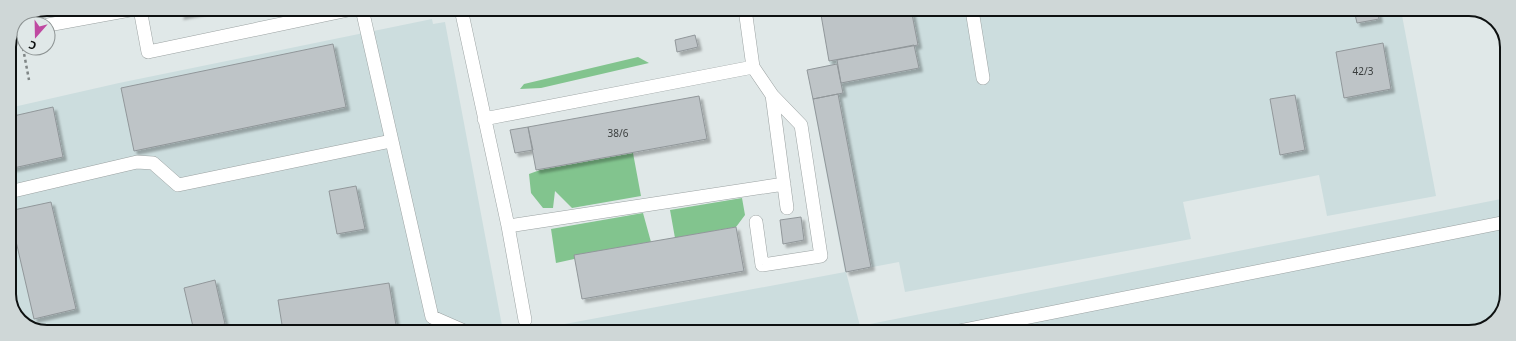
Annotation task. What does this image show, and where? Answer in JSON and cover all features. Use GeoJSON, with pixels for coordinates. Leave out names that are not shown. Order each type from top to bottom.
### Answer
{"type":"FeatureCollection","features":[{"type":"Feature","properties":{"kind":"lane"},"geometry":{"type":"LineString","coordinates":[[56,24],[97,16]]}},
{"type":"Feature","properties":{"kind":"lane"},"geometry":{"type":"LineString","coordinates":[[141,16],[148,52],[320,16]]}},
{"type":"Feature","properties":{"kind":"lane"},"geometry":{"type":"LineString","coordinates":[[364,16],[432,317],[449,325]]}},
{"type":"Feature","properties":{"kind":"lane"},"geometry":{"type":"LineString","coordinates":[[462,16],[508,226],[525,320]]}},
{"type":"Feature","properties":{"kind":"lane"},"geometry":{"type":"LineString","coordinates":[[745,16],[753,67],[772,95],[802,125],[821,256],[762,265],[756,222]]}},
{"type":"Feature","properties":{"kind":"lane"},"geometry":{"type":"LineString","coordinates":[[973,16],[983,78]]}},
{"type":"Feature","properties":{"kind":"lane"},"geometry":{"type":"LineString","coordinates":[[484,119],[753,67]]}},
{"type":"Feature","properties":{"kind":"lane"},"geometry":{"type":"LineString","coordinates":[[772,95],[787,208]]}},
{"type":"Feature","properties":{"kind":"lane"},"geometry":{"type":"LineString","coordinates":[[16,190],[137,162],[153,163],[178,185],[391,141]]}},
{"type":"Feature","properties":{"kind":"lane"},"geometry":{"type":"LineString","coordinates":[[508,226],[784,184]]}},
{"type":"Feature","properties":{"kind":"lane"},"geometry":{"type":"LineString","coordinates":[[989,325],[1500,223]]}},
{"type":"Feature","properties":{"kind":"path"},"geometry":{"type":"LineString","coordinates":[[25,56],[29,80]]}},
{"type":"Feature","properties":{"kind":"shaded area"},"geometry":{"type":"Polygon","coordinates":[[[912,16],[1402,16],[1436,196],[1327,216],[1319,175],[1183,202],[1191,239],[905,292],[899,262],[846,272],[860,325],[559,325],[845,272],[807,70],[830,65],[829,61],[918,45],[912,16]]]}},
{"type":"Feature","properties":{"kind":"shaded area"},"geometry":{"type":"Polygon","coordinates":[[[432,19],[433,24],[445,22],[502,325],[47,325],[31,321],[18,306],[16,296],[16,106],[119,83],[432,19]]]}},
{"type":"Feature","properties":{"kind":"shaded area"},"geometry":{"type":"Polygon","coordinates":[[[1500,199],[1500,294],[1498,306],[1488,319],[1473,325],[865,325],[1500,199]]]}},
{"type":"Feature","properties":{"kind":"green space"},"geometry":{"type":"Polygon","coordinates":[[[638,57],[649,63],[541,88],[520,89],[524,84],[638,57]]]}},
{"type":"Feature","properties":{"kind":"green space"},"geometry":{"type":"Polygon","coordinates":[[[633,153],[641,196],[572,208],[555,191],[553,208],[543,208],[531,193],[529,174],[540,170],[633,153]]]}},
{"type":"Feature","properties":{"kind":"green space"},"geometry":{"type":"Polygon","coordinates":[[[742,198],[745,215],[736,227],[675,238],[670,210],[742,198]]]}},
{"type":"Feature","properties":{"kind":"green space"},"geometry":{"type":"Polygon","coordinates":[[[643,213],[651,242],[556,263],[551,229],[643,213]]]}},
{"type":"Feature","properties":{"kind":"building"},"geometry":{"type":"Polygon","coordinates":[[[821,16],[912,16],[918,45],[829,61],[821,16]]]}},
{"type":"Feature","properties":{"kind":"building"},"geometry":{"type":"Polygon","coordinates":[[[1355,16],[1378,16],[1379,19],[1357,23],[1355,16]]]}},
{"type":"Feature","properties":{"kind":"building"},"geometry":{"type":"Polygon","coordinates":[[[695,35],[698,47],[677,52],[675,40],[695,35]]]}},
{"type":"Feature","properties":{"kind":"building"},"geometry":{"type":"Polygon","coordinates":[[[1383,43],[1391,89],[1344,98],[1336,52],[1383,43]]]}},
{"type":"Feature","properties":{"kind":"building"},"geometry":{"type":"Polygon","coordinates":[[[333,44],[346,107],[134,151],[121,88],[333,44]]]}},
{"type":"Feature","properties":{"kind":"building"},"geometry":{"type":"Polygon","coordinates":[[[914,45],[919,68],[841,83],[837,60],[914,45]]]}},
{"type":"Feature","properties":{"kind":"building"},"geometry":{"type":"Polygon","coordinates":[[[837,64],[843,93],[813,99],[807,70],[837,64]]]}},
{"type":"Feature","properties":{"kind":"building"},"geometry":{"type":"Polygon","coordinates":[[[838,94],[871,267],[846,272],[813,99],[838,94]]]}},
{"type":"Feature","properties":{"kind":"building"},"geometry":{"type":"Polygon","coordinates":[[[1295,95],[1305,150],[1280,155],[1270,99],[1295,95]]]}},
{"type":"Feature","properties":{"kind":"building"},"geometry":{"type":"Polygon","coordinates":[[[699,96],[707,139],[536,170],[528,127],[699,96]]]}},
{"type":"Feature","properties":{"kind":"building"},"geometry":{"type":"Polygon","coordinates":[[[53,107],[63,157],[16,167],[16,115],[53,107]]]}},
{"type":"Feature","properties":{"kind":"building"},"geometry":{"type":"Polygon","coordinates":[[[528,127],[533,150],[515,153],[510,130],[528,127]]]}},
{"type":"Feature","properties":{"kind":"building"},"geometry":{"type":"Polygon","coordinates":[[[356,186],[365,229],[337,234],[329,191],[356,186]]]}},
{"type":"Feature","properties":{"kind":"building"},"geometry":{"type":"Polygon","coordinates":[[[51,202],[76,309],[34,319],[16,241],[16,210],[51,202]]]}},
{"type":"Feature","properties":{"kind":"building"},"geometry":{"type":"Polygon","coordinates":[[[801,217],[804,240],[783,244],[780,220],[801,217]]]}},
{"type":"Feature","properties":{"kind":"building"},"geometry":{"type":"Polygon","coordinates":[[[736,227],[744,271],[582,299],[574,255],[736,227]]]}},
{"type":"Feature","properties":{"kind":"building"},"geometry":{"type":"Polygon","coordinates":[[[215,280],[225,324],[193,325],[184,288],[215,280]]]}},
{"type":"Feature","properties":{"kind":"building"},"geometry":{"type":"Polygon","coordinates":[[[389,283],[396,325],[282,325],[278,300],[389,283]]]}}]}
